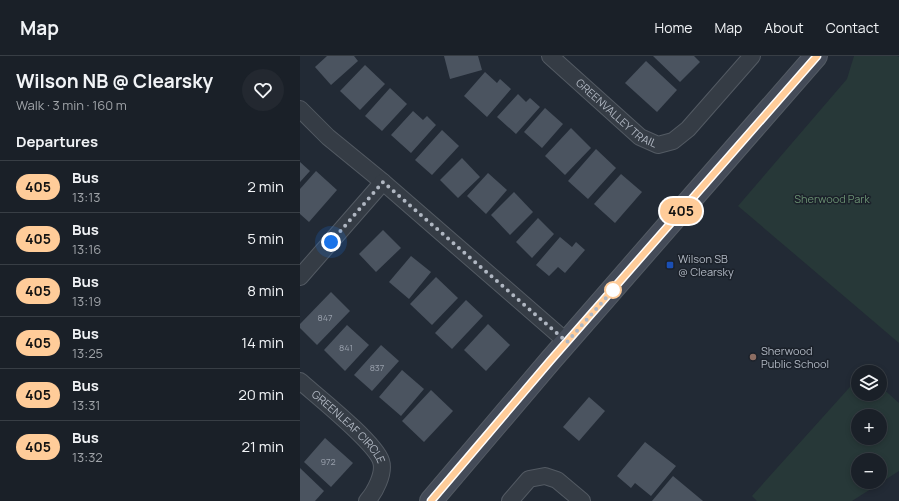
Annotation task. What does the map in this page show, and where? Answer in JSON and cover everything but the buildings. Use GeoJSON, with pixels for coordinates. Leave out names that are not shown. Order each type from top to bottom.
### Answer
{"type":"FeatureCollection","features":[{"type":"Feature","properties":{"kind":"street","name":"GREENVALLEY TRAIL"},"geometry":{"type":"LineString","coordinates":[[550,56],[640,137],[658,145],[673,141],[688,129],[752,56]]}},
{"type":"Feature","properties":{"kind":"street"},"geometry":{"type":"LineString","coordinates":[[431,501],[816,56]]}},
{"type":"Feature","properties":{"kind":"street"},"geometry":{"type":"LineString","coordinates":[[300,109],[328,137],[383,182],[567,342]]}},
{"type":"Feature","properties":{"kind":"street"},"geometry":{"type":"LineString","coordinates":[[300,277],[383,182]]}},
{"type":"Feature","properties":{"kind":"street","name":"GREENLEAF CIRCLE"},"geometry":{"type":"LineString","coordinates":[[300,381],[368,443],[374,449],[382,462],[381,476],[373,494],[367,501]]}},
{"type":"Feature","properties":{"kind":"street"},"geometry":{"type":"LineString","coordinates":[[510,501],[529,479],[545,476],[557,480],[582,501]]}},
{"type":"Feature","properties":{"kind":"green space","name":"Sherwood Park"},"geometry":{"type":"Polygon","coordinates":[[[854,56],[899,57],[899,343],[738,206],[847,79],[854,56]]]}},
{"type":"Feature","properties":{"kind":"green space"},"geometry":{"type":"Polygon","coordinates":[[[851,386],[851,401],[887,401],[887,392],[899,403],[899,471],[887,479],[887,453],[851,453],[851,489],[871,489],[852,501],[757,501],[752,496],[851,386]]]}},
{"type":"Feature","properties":{"kind":"bus line","name":"405"},"geometry":{"type":"LineString","coordinates":[[431,501],[550,361],[817,56]]}},
{"type":"Feature","properties":{"kind":"place","name":"Wilson SB @ Clearsky"},"geometry":{"type":"Point","coordinates":[670,265]}},
{"type":"Feature","properties":{"kind":"place","name":"Sherwood Public School"},"geometry":{"type":"Point","coordinates":[753,357]}},
{"type":"Feature","properties":{"kind":"route"},"geometry":{"type":"LineString","coordinates":[[331,242],[383,182],[567,342],[613,290]]}}]}
